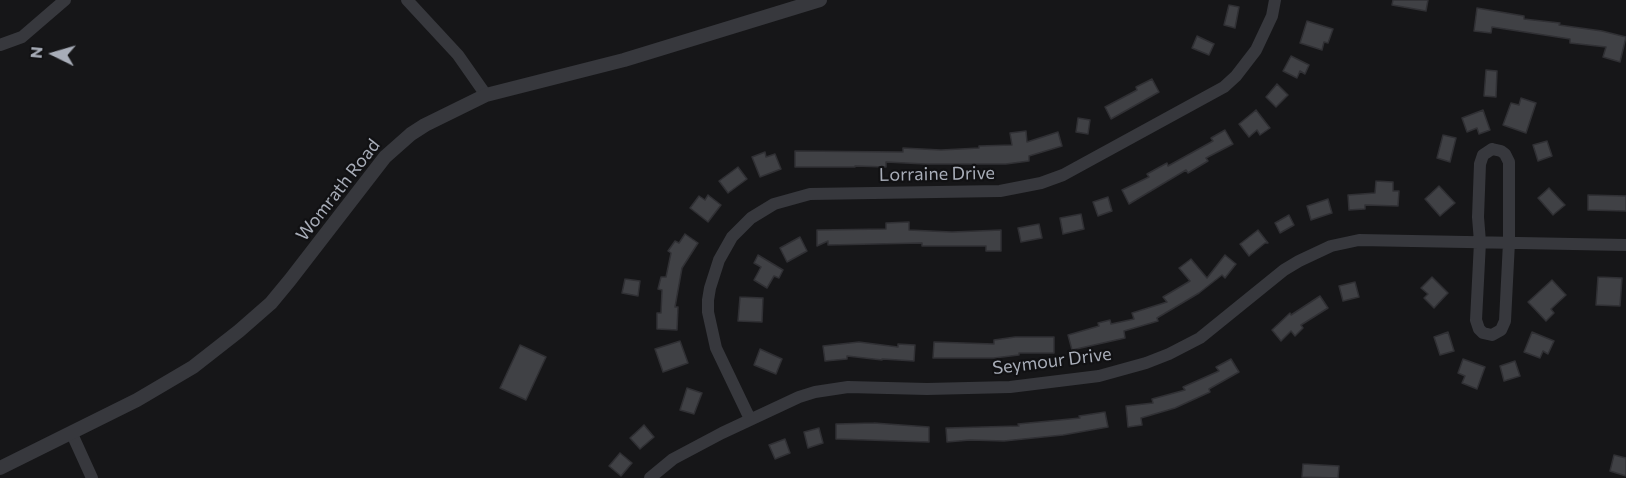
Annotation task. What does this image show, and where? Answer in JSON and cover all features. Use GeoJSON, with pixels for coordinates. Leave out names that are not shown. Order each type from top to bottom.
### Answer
{"type":"FeatureCollection","features":[{"type":"Feature","properties":{"kind":"street"},"geometry":{"type":"LineString","coordinates":[[0,45],[22,37],[65,0]]}},
{"type":"Feature","properties":{"kind":"street"},"geometry":{"type":"LineString","coordinates":[[407,0],[458,55],[486,95]]}},
{"type":"Feature","properties":{"kind":"street","name":"Womrath Road"},"geometry":{"type":"LineString","coordinates":[[0,468],[137,400],[193,367],[239,332],[283,289],[366,180],[397,145],[425,125],[486,95],[624,60],[820,0]]}},
{"type":"Feature","properties":{"kind":"street","name":"Lorraine Drive"},"geometry":{"type":"LineString","coordinates":[[750,419],[716,348],[708,312],[708,300],[719,260],[732,237],[751,218],[774,204],[810,194],[1000,191],[1041,183],[1062,175],[1224,87],[1236,76],[1256,50],[1272,16],[1275,0]]}},
{"type":"Feature","properties":{"kind":"street"},"geometry":{"type":"LineString","coordinates":[[1497,149],[1505,154],[1509,162],[1509,242],[1505,321],[1501,330],[1492,335],[1483,333],[1476,320],[1480,242],[1478,217],[1480,164],[1483,154],[1497,149]]}},
{"type":"Feature","properties":{"kind":"street","name":"Seymour Drive"},"geometry":{"type":"LineString","coordinates":[[651,478],[673,459],[750,419],[799,397],[832,389],[1010,387],[1074,380],[1115,372],[1169,354],[1200,338],[1284,270],[1331,246],[1359,240],[1626,245]]}},
{"type":"Feature","properties":{"kind":"street"},"geometry":{"type":"LineString","coordinates":[[72,434],[92,478]]}},
{"type":"Feature","properties":{"kind":"building"},"geometry":{"type":"Polygon","coordinates":[[[1393,0],[1428,0],[1426,11],[1392,5],[1393,0]]]}},
{"type":"Feature","properties":{"kind":"building"},"geometry":{"type":"Polygon","coordinates":[[[1229,5],[1239,7],[1235,28],[1224,25],[1229,5]]]}},
{"type":"Feature","properties":{"kind":"building"},"geometry":{"type":"Polygon","coordinates":[[[1477,8],[1524,16],[1524,19],[1560,23],[1559,25],[1626,37],[1620,62],[1603,57],[1606,47],[1570,43],[1570,39],[1492,27],[1491,33],[1474,31],[1477,8]]]}},
{"type":"Feature","properties":{"kind":"building"},"geometry":{"type":"Polygon","coordinates":[[[1307,21],[1333,29],[1328,43],[1324,42],[1322,50],[1300,43],[1307,21]]]}},
{"type":"Feature","properties":{"kind":"building"},"geometry":{"type":"Polygon","coordinates":[[[1197,36],[1214,44],[1209,55],[1192,48],[1197,36]]]}},
{"type":"Feature","properties":{"kind":"building"},"geometry":{"type":"Polygon","coordinates":[[[1291,56],[1309,65],[1305,74],[1300,71],[1297,78],[1283,71],[1291,56]]]}},
{"type":"Feature","properties":{"kind":"building"},"geometry":{"type":"Polygon","coordinates":[[[1486,70],[1497,71],[1496,97],[1484,96],[1486,70]]]}},
{"type":"Feature","properties":{"kind":"building"},"geometry":{"type":"Polygon","coordinates":[[[1152,79],[1159,92],[1111,119],[1105,107],[1152,79]]]}},
{"type":"Feature","properties":{"kind":"building"},"geometry":{"type":"Polygon","coordinates":[[[1277,84],[1288,95],[1276,107],[1266,97],[1277,84]]]}},
{"type":"Feature","properties":{"kind":"building"},"geometry":{"type":"Polygon","coordinates":[[[1521,98],[1536,103],[1526,133],[1503,125],[1511,103],[1519,105],[1521,98]]]}},
{"type":"Feature","properties":{"kind":"building"},"geometry":{"type":"Polygon","coordinates":[[[1256,110],[1270,128],[1260,135],[1257,130],[1249,137],[1239,124],[1256,110]]]}},
{"type":"Feature","properties":{"kind":"building"},"geometry":{"type":"Polygon","coordinates":[[[1483,110],[1490,130],[1479,134],[1477,128],[1467,132],[1462,118],[1483,110]]]}},
{"type":"Feature","properties":{"kind":"building"},"geometry":{"type":"Polygon","coordinates":[[[1078,118],[1090,120],[1088,134],[1076,132],[1078,118]]]}},
{"type":"Feature","properties":{"kind":"building"},"geometry":{"type":"Polygon","coordinates":[[[1225,130],[1233,144],[1206,158],[1208,161],[1188,173],[1186,170],[1129,204],[1122,190],[1149,177],[1147,174],[1167,163],[1168,166],[1213,141],[1211,138],[1225,130]]]}},
{"type":"Feature","properties":{"kind":"building"},"geometry":{"type":"Polygon","coordinates":[[[1026,131],[1027,142],[1058,132],[1062,146],[1029,156],[1029,161],[1006,164],[886,162],[886,167],[795,167],[795,151],[903,152],[903,148],[941,150],[979,148],[979,146],[1012,145],[1010,133],[1026,131]]]}},
{"type":"Feature","properties":{"kind":"building"},"geometry":{"type":"Polygon","coordinates":[[[1443,135],[1456,138],[1450,162],[1437,158],[1443,135]]]}},
{"type":"Feature","properties":{"kind":"building"},"geometry":{"type":"Polygon","coordinates":[[[1547,141],[1552,156],[1538,161],[1533,145],[1547,141]]]}},
{"type":"Feature","properties":{"kind":"building"},"geometry":{"type":"Polygon","coordinates":[[[765,152],[766,157],[775,154],[781,169],[760,177],[752,157],[765,152]]]}},
{"type":"Feature","properties":{"kind":"building"},"geometry":{"type":"Polygon","coordinates":[[[738,167],[747,179],[728,193],[719,181],[738,167]]]}},
{"type":"Feature","properties":{"kind":"building"},"geometry":{"type":"Polygon","coordinates":[[[1376,181],[1393,182],[1393,191],[1399,191],[1398,206],[1365,205],[1365,209],[1349,210],[1348,195],[1375,193],[1376,181]]]}},
{"type":"Feature","properties":{"kind":"building"},"geometry":{"type":"Polygon","coordinates":[[[1439,186],[1455,203],[1440,216],[1425,199],[1439,186]]]}},
{"type":"Feature","properties":{"kind":"building"},"geometry":{"type":"Polygon","coordinates":[[[1549,188],[1565,205],[1553,215],[1538,198],[1549,188]]]}},
{"type":"Feature","properties":{"kind":"building"},"geometry":{"type":"Polygon","coordinates":[[[708,195],[721,205],[708,222],[690,208],[699,196],[705,200],[708,195]]]}},
{"type":"Feature","properties":{"kind":"building"},"geometry":{"type":"Polygon","coordinates":[[[1588,195],[1626,196],[1626,211],[1588,210],[1588,195]]]}},
{"type":"Feature","properties":{"kind":"building"},"geometry":{"type":"Polygon","coordinates":[[[1108,197],[1112,211],[1098,216],[1093,202],[1108,197]]]}},
{"type":"Feature","properties":{"kind":"building"},"geometry":{"type":"Polygon","coordinates":[[[1328,199],[1332,213],[1311,220],[1307,206],[1328,199]]]}},
{"type":"Feature","properties":{"kind":"building"},"geometry":{"type":"Polygon","coordinates":[[[1081,214],[1084,229],[1063,234],[1060,218],[1081,214]]]}},
{"type":"Feature","properties":{"kind":"building"},"geometry":{"type":"Polygon","coordinates":[[[1289,215],[1294,225],[1280,233],[1275,223],[1289,215]]]}},
{"type":"Feature","properties":{"kind":"building"},"geometry":{"type":"Polygon","coordinates":[[[909,222],[909,230],[952,232],[1001,230],[1001,251],[986,251],[986,246],[922,246],[922,243],[828,245],[828,241],[817,246],[817,230],[886,229],[886,223],[909,222]]]}},
{"type":"Feature","properties":{"kind":"building"},"geometry":{"type":"Polygon","coordinates":[[[1039,224],[1042,238],[1021,242],[1018,228],[1039,224]]]}},
{"type":"Feature","properties":{"kind":"building"},"geometry":{"type":"Polygon","coordinates":[[[1258,230],[1268,243],[1249,256],[1240,244],[1258,230]]]}},
{"type":"Feature","properties":{"kind":"building"},"geometry":{"type":"Polygon","coordinates":[[[685,234],[698,243],[682,268],[675,307],[678,307],[677,330],[657,329],[657,313],[661,313],[662,290],[658,289],[661,277],[666,277],[671,253],[668,251],[675,241],[679,243],[685,234]]]}},
{"type":"Feature","properties":{"kind":"building"},"geometry":{"type":"Polygon","coordinates":[[[800,237],[807,251],[787,262],[780,248],[800,237]]]}},
{"type":"Feature","properties":{"kind":"building"},"geometry":{"type":"Polygon","coordinates":[[[758,255],[783,270],[779,278],[774,276],[767,288],[754,280],[761,267],[754,263],[758,255]]]}},
{"type":"Feature","properties":{"kind":"building"},"geometry":{"type":"Polygon","coordinates":[[[1225,255],[1236,264],[1225,278],[1222,275],[1199,293],[1157,318],[1158,321],[1124,331],[1125,338],[1072,350],[1068,335],[1099,326],[1098,323],[1110,320],[1111,324],[1134,319],[1132,313],[1167,302],[1163,297],[1190,281],[1179,268],[1191,259],[1207,278],[1225,255]]]}},
{"type":"Feature","properties":{"kind":"building"},"geometry":{"type":"Polygon","coordinates":[[[1432,277],[1448,293],[1434,308],[1424,298],[1428,294],[1421,288],[1432,277]]]}},
{"type":"Feature","properties":{"kind":"building"},"geometry":{"type":"Polygon","coordinates":[[[1598,277],[1622,278],[1620,306],[1596,305],[1598,277]]]}},
{"type":"Feature","properties":{"kind":"building"},"geometry":{"type":"Polygon","coordinates":[[[625,279],[640,281],[638,296],[622,293],[625,279]]]}},
{"type":"Feature","properties":{"kind":"building"},"geometry":{"type":"Polygon","coordinates":[[[1552,280],[1566,295],[1551,309],[1554,313],[1546,321],[1528,302],[1552,280]]]}},
{"type":"Feature","properties":{"kind":"building"},"geometry":{"type":"Polygon","coordinates":[[[1355,282],[1359,297],[1343,301],[1339,286],[1355,282]]]}},
{"type":"Feature","properties":{"kind":"building"},"geometry":{"type":"Polygon","coordinates":[[[1320,296],[1328,308],[1301,325],[1303,328],[1295,336],[1291,331],[1281,341],[1272,330],[1290,313],[1291,315],[1320,296]]]}},
{"type":"Feature","properties":{"kind":"building"},"geometry":{"type":"Polygon","coordinates":[[[740,297],[763,298],[762,322],[738,321],[740,297]]]}},
{"type":"Feature","properties":{"kind":"building"},"geometry":{"type":"Polygon","coordinates":[[[1448,332],[1454,351],[1440,355],[1434,337],[1448,332]]]}},
{"type":"Feature","properties":{"kind":"building"},"geometry":{"type":"Polygon","coordinates":[[[1532,332],[1554,341],[1548,354],[1543,351],[1540,358],[1524,352],[1532,332]]]}},
{"type":"Feature","properties":{"kind":"building"},"geometry":{"type":"Polygon","coordinates":[[[1015,337],[1054,337],[1054,353],[1019,353],[1019,355],[994,358],[933,358],[934,342],[994,344],[994,340],[1015,337]]]}},
{"type":"Feature","properties":{"kind":"building"},"geometry":{"type":"Polygon","coordinates":[[[680,341],[688,363],[663,372],[655,349],[680,341]]]}},
{"type":"Feature","properties":{"kind":"building"},"geometry":{"type":"Polygon","coordinates":[[[859,342],[898,347],[898,344],[915,345],[914,361],[847,356],[847,359],[825,361],[823,346],[859,342]]]}},
{"type":"Feature","properties":{"kind":"building"},"geometry":{"type":"Polygon","coordinates":[[[520,345],[546,357],[526,400],[500,388],[520,345]]]}},
{"type":"Feature","properties":{"kind":"building"},"geometry":{"type":"Polygon","coordinates":[[[760,349],[782,359],[776,374],[754,365],[760,349]]]}},
{"type":"Feature","properties":{"kind":"building"},"geometry":{"type":"Polygon","coordinates":[[[1231,359],[1239,372],[1209,389],[1210,392],[1175,408],[1141,418],[1142,425],[1128,427],[1126,406],[1153,403],[1152,399],[1185,390],[1183,387],[1219,371],[1216,367],[1231,359]]]}},
{"type":"Feature","properties":{"kind":"building"},"geometry":{"type":"Polygon","coordinates":[[[1463,359],[1485,367],[1477,389],[1462,383],[1465,376],[1458,373],[1463,359]]]}},
{"type":"Feature","properties":{"kind":"building"},"geometry":{"type":"Polygon","coordinates":[[[1515,361],[1520,376],[1504,381],[1500,366],[1515,361]]]}},
{"type":"Feature","properties":{"kind":"building"},"geometry":{"type":"Polygon","coordinates":[[[687,388],[702,393],[694,414],[680,410],[687,388]]]}},
{"type":"Feature","properties":{"kind":"building"},"geometry":{"type":"Polygon","coordinates":[[[1105,412],[1108,427],[1063,435],[1004,441],[947,442],[946,428],[1019,426],[1018,424],[1080,418],[1079,416],[1105,412]]]}},
{"type":"Feature","properties":{"kind":"building"},"geometry":{"type":"Polygon","coordinates":[[[874,423],[929,427],[929,442],[836,439],[836,424],[874,423]]]}},
{"type":"Feature","properties":{"kind":"building"},"geometry":{"type":"Polygon","coordinates":[[[644,425],[654,437],[640,449],[630,438],[644,425]]]}},
{"type":"Feature","properties":{"kind":"building"},"geometry":{"type":"Polygon","coordinates":[[[819,428],[823,443],[808,448],[804,432],[819,428]]]}},
{"type":"Feature","properties":{"kind":"building"},"geometry":{"type":"Polygon","coordinates":[[[785,439],[790,453],[775,459],[769,445],[785,439]]]}},
{"type":"Feature","properties":{"kind":"building"},"geometry":{"type":"Polygon","coordinates":[[[620,453],[632,463],[621,476],[609,466],[620,453]]]}},
{"type":"Feature","properties":{"kind":"building"},"geometry":{"type":"Polygon","coordinates":[[[1614,455],[1626,458],[1626,476],[1610,471],[1614,455]]]}},
{"type":"Feature","properties":{"kind":"building"},"geometry":{"type":"Polygon","coordinates":[[[1303,464],[1339,466],[1338,478],[1302,477],[1303,464]]]}}]}
